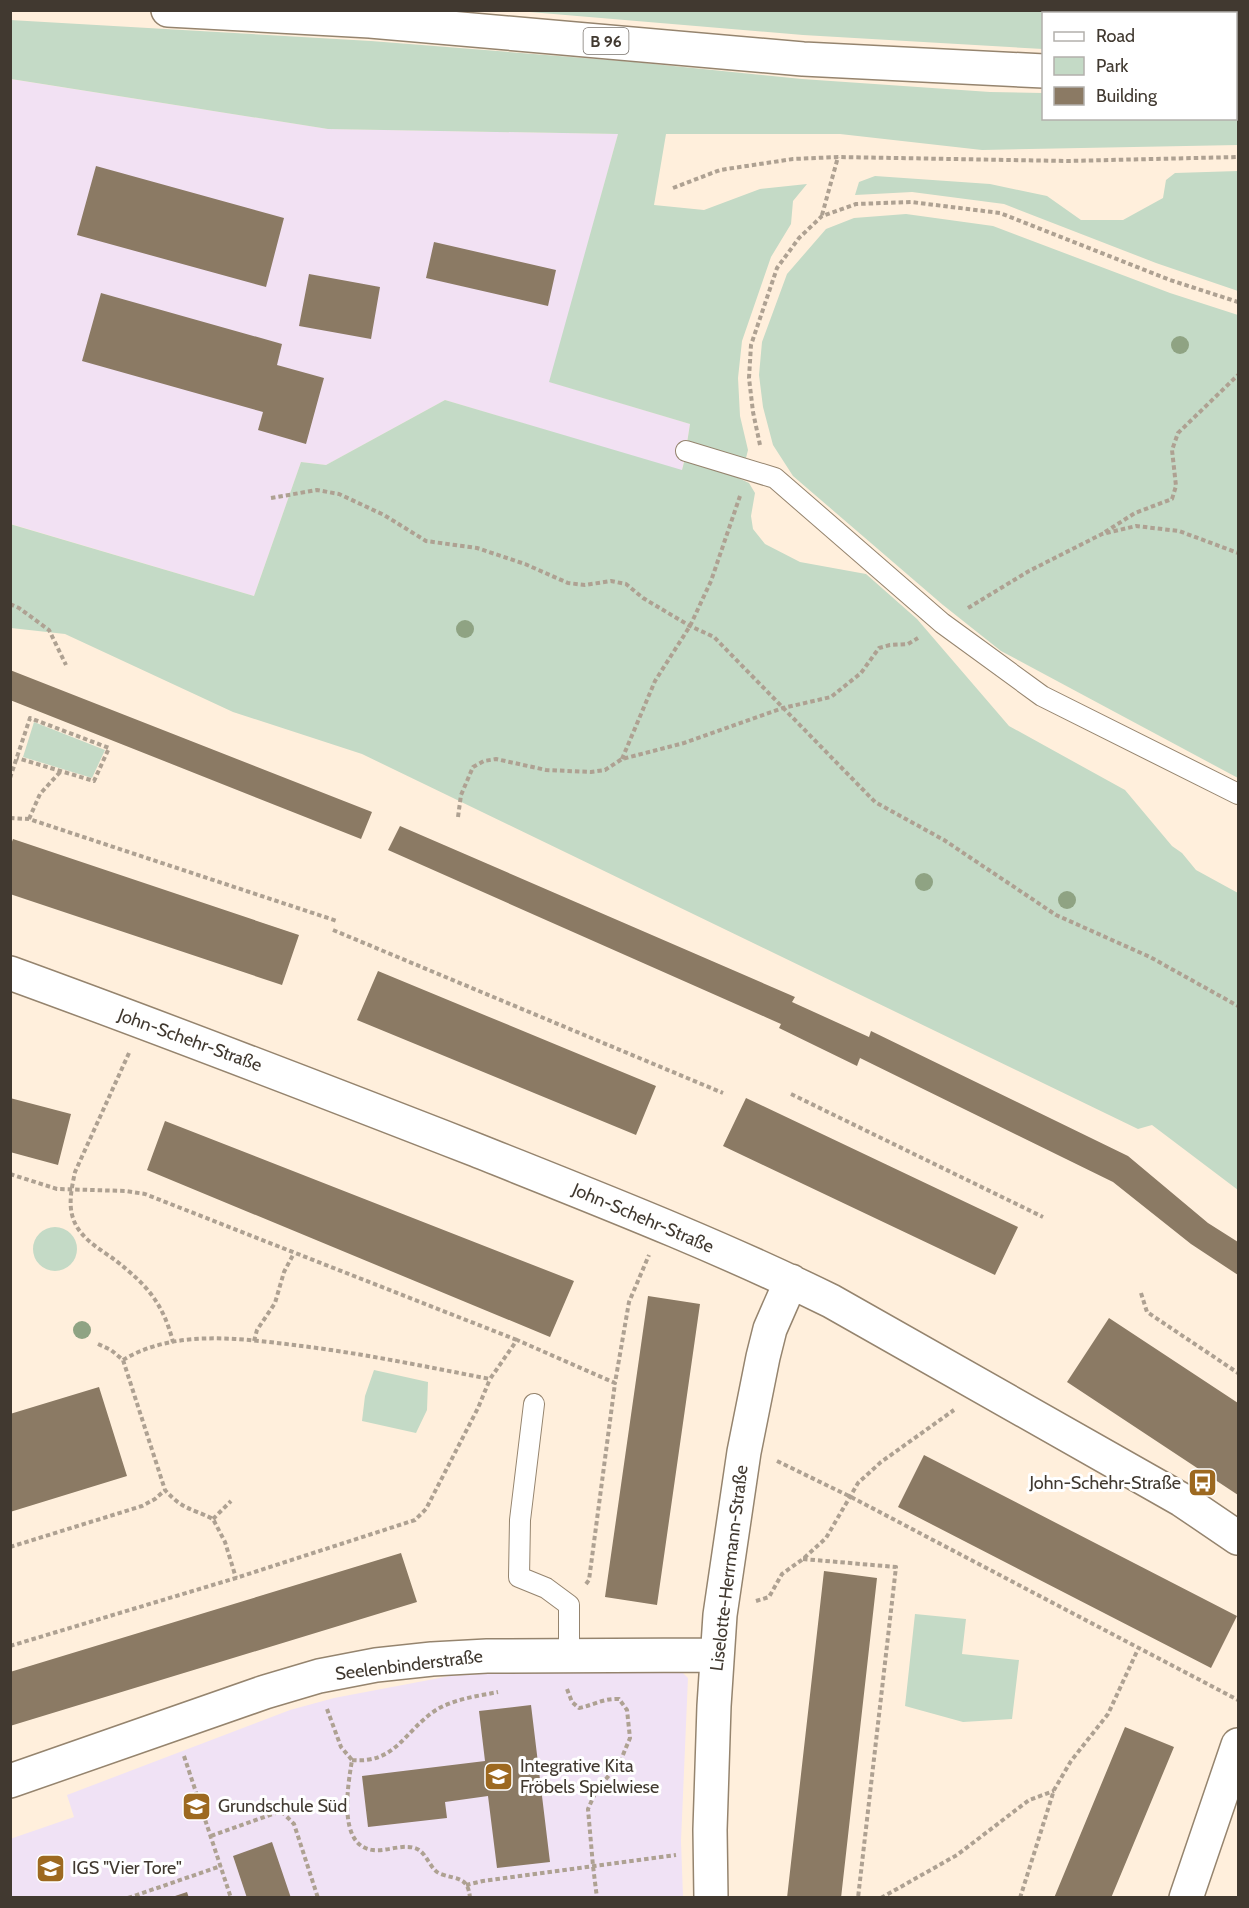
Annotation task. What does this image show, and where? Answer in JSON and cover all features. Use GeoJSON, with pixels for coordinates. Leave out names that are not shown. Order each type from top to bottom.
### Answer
{"type":"FeatureCollection","features":[{"type":"Feature","properties":{"kind":"street","name":"B 96"},"geometry":{"type":"LineString","coordinates":[[168,10],[370,21],[803,59],[1042,71]]}},
{"type":"Feature","properties":{"kind":"street","name":"John-Schehr-Straße"},"geometry":{"type":"LineString","coordinates":[[10,973],[282,1074],[663,1224],[791,1281],[831,1301],[1182,1500],[1239,1538]]}},
{"type":"Feature","properties":{"kind":"street","name":"Liselotte-Herrmann-Straße"},"geometry":{"type":"LineString","coordinates":[[711,1898],[710,1852],[716,1655],[720,1615],[744,1452],[770,1329],[791,1281]]}},
{"type":"Feature","properties":{"kind":"street","name":"Seelenbinderstraße"},"geometry":{"type":"LineString","coordinates":[[10,1781],[265,1692],[320,1676],[376,1665],[432,1659],[569,1654],[716,1655]]}},
{"type":"Feature","properties":{"kind":"street"},"geometry":{"type":"LineString","coordinates":[[1186,1898],[1239,1745]]}},
{"type":"Feature","properties":{"kind":"lane"},"geometry":{"type":"LineString","coordinates":[[686,451],[775,478],[942,623],[1042,696],[1239,794]]}},
{"type":"Feature","properties":{"kind":"lane"},"geometry":{"type":"LineString","coordinates":[[534,1404],[520,1520],[519,1577],[546,1588],[569,1605],[569,1654]]}},
{"type":"Feature","properties":{"kind":"path"},"geometry":{"type":"LineString","coordinates":[[822,216],[838,157]]}},
{"type":"Feature","properties":{"kind":"path"},"geometry":{"type":"LineString","coordinates":[[673,188],[720,170],[793,159],[838,157],[1067,161],[1239,158]]}},
{"type":"Feature","properties":{"kind":"path"},"geometry":{"type":"LineString","coordinates":[[775,478],[761,450],[753,412],[749,378],[751,345],[777,268],[799,238],[822,216],[856,204],[910,201],[1000,213],[1170,280],[1239,302]]}},
{"type":"Feature","properties":{"kind":"path"},"geometry":{"type":"LineString","coordinates":[[458,817],[461,795],[473,767],[484,761],[496,759],[546,770],[591,772],[605,770],[622,759],[684,743],[783,708],[831,697],[861,673],[879,648],[908,644],[1029,571],[1102,534],[1135,513],[1172,499],[1176,486],[1172,450],[1178,433],[1239,375]]}},
{"type":"Feature","properties":{"kind":"path"},"geometry":{"type":"LineString","coordinates":[[622,759],[655,681],[690,626],[711,581],[749,470]]}},
{"type":"Feature","properties":{"kind":"path"},"geometry":{"type":"LineString","coordinates":[[271,498],[317,490],[339,494],[384,516],[426,541],[477,548],[525,564],[568,583],[585,585],[611,581],[627,584],[643,598],[690,626],[714,637],[875,802],[944,840],[1056,915],[1150,957],[1239,1006]]}},
{"type":"Feature","properties":{"kind":"path"},"geometry":{"type":"LineString","coordinates":[[1102,534],[1136,526],[1179,531],[1239,553]]}},
{"type":"Feature","properties":{"kind":"path"},"geometry":{"type":"LineString","coordinates":[[10,604],[49,630],[66,665]]}},
{"type":"Feature","properties":{"kind":"path"},"geometry":{"type":"LineString","coordinates":[[10,778],[30,718],[109,748],[94,781],[17,758]]}},
{"type":"Feature","properties":{"kind":"path"},"geometry":{"type":"LineString","coordinates":[[29,819],[40,794],[61,771]]}},
{"type":"Feature","properties":{"kind":"path"},"geometry":{"type":"LineString","coordinates":[[10,818],[29,819],[337,921]]}},
{"type":"Feature","properties":{"kind":"path"},"geometry":{"type":"LineString","coordinates":[[333,930],[723,1092]]}},
{"type":"Feature","properties":{"kind":"path"},"geometry":{"type":"LineString","coordinates":[[143,1022],[75,1172],[72,1189],[73,1219],[83,1235],[146,1288],[158,1302],[168,1320],[172,1342]]}},
{"type":"Feature","properties":{"kind":"path"},"geometry":{"type":"LineString","coordinates":[[791,1094],[1043,1217]]}},
{"type":"Feature","properties":{"kind":"path"},"geometry":{"type":"LineString","coordinates":[[10,1174],[57,1189],[126,1191],[145,1194],[517,1340],[615,1383]]}},
{"type":"Feature","properties":{"kind":"path"},"geometry":{"type":"LineString","coordinates":[[569,1605],[589,1580],[615,1383],[629,1302],[663,1224]]}},
{"type":"Feature","properties":{"kind":"path"},"geometry":{"type":"LineString","coordinates":[[254,1341],[257,1330],[275,1303],[284,1272],[294,1253]]}},
{"type":"Feature","properties":{"kind":"path"},"geometry":{"type":"LineString","coordinates":[[1141,1293],[1146,1312],[1239,1373]]}},
{"type":"Feature","properties":{"kind":"path"},"geometry":{"type":"LineString","coordinates":[[123,1360],[132,1354],[172,1342],[206,1338],[254,1341],[355,1353],[490,1379]]}},
{"type":"Feature","properties":{"kind":"path"},"geometry":{"type":"LineString","coordinates":[[10,1646],[236,1578],[415,1520],[426,1509],[478,1408],[490,1379],[517,1340]]}},
{"type":"Feature","properties":{"kind":"path"},"geometry":{"type":"LineString","coordinates":[[98,1344],[111,1350],[123,1360],[165,1490],[175,1501],[190,1511],[213,1519],[225,1542],[236,1578]]}},
{"type":"Feature","properties":{"kind":"path"},"geometry":{"type":"LineString","coordinates":[[720,1615],[769,1597],[782,1574],[826,1538],[858,1483],[881,1462],[942,1417],[988,1390]]}},
{"type":"Feature","properties":{"kind":"path"},"geometry":{"type":"LineString","coordinates":[[744,1452],[783,1463],[851,1497],[1239,1700]]}},
{"type":"Feature","properties":{"kind":"path"},"geometry":{"type":"LineString","coordinates":[[10,1547],[142,1506],[165,1490]]}},
{"type":"Feature","properties":{"kind":"path"},"geometry":{"type":"LineString","coordinates":[[213,1519],[231,1501]]}},
{"type":"Feature","properties":{"kind":"path"},"geometry":{"type":"LineString","coordinates":[[802,1559],[896,1567],[858,1898]]}},
{"type":"Feature","properties":{"kind":"path"},"geometry":{"type":"LineString","coordinates":[[1020,1898],[1054,1790],[1071,1761],[1108,1714],[1139,1647]]}},
{"type":"Feature","properties":{"kind":"path"},"geometry":{"type":"LineString","coordinates":[[320,1676],[324,1700],[341,1747],[352,1760],[367,1761],[391,1753],[412,1729],[437,1709],[466,1699],[509,1690]]}},
{"type":"Feature","properties":{"kind":"path"},"geometry":{"type":"LineString","coordinates":[[559,1687],[567,1689],[572,1702],[579,1708],[590,1706],[606,1698],[619,1699],[627,1710],[630,1738],[620,1762],[596,1791],[588,1809],[597,1898]]}},
{"type":"Feature","properties":{"kind":"path"},"geometry":{"type":"LineString","coordinates":[[172,1724],[231,1898]]}},
{"type":"Feature","properties":{"kind":"path"},"geometry":{"type":"LineString","coordinates":[[352,1760],[347,1808],[351,1834],[360,1846],[373,1850],[406,1847],[419,1850],[438,1874],[458,1878],[466,1885],[470,1898]]}},
{"type":"Feature","properties":{"kind":"path"},"geometry":{"type":"LineString","coordinates":[[881,1898],[957,1855],[1029,1800],[1054,1790]]}},
{"type":"Feature","properties":{"kind":"path"},"geometry":{"type":"LineString","coordinates":[[211,1836],[281,1811],[294,1824],[318,1898]]}},
{"type":"Feature","properties":{"kind":"path"},"geometry":{"type":"LineString","coordinates":[[466,1885],[592,1866],[710,1852]]}},
{"type":"Feature","properties":{"kind":"path"},"geometry":{"type":"LineString","coordinates":[[128,1898],[220,1866]]}},
{"type":"Feature","properties":{"kind":"shaded area"},"geometry":{"type":"Polygon","coordinates":[[[10,79],[328,129],[618,134],[550,382],[690,424],[682,471],[445,400],[326,465],[301,462],[254,596],[11,524],[10,79]]]}},
{"type":"Feature","properties":{"kind":"shaded area","name":"Integrative Kita Fröbels Spielwiese"},"geometry":{"type":"Polygon","coordinates":[[[566,1668],[679,1669],[688,1678],[681,1841],[683,1897],[11,1897],[10,1839],[74,1817],[67,1795],[290,1710],[334,1698],[450,1676],[566,1668]]]}},
{"type":"Feature","properties":{"kind":"green space"},"geometry":{"type":"Polygon","coordinates":[[[518,11],[1238,11],[1238,48],[1237,12],[1042,12],[1042,49],[803,35],[518,11]]]}},
{"type":"Feature","properties":{"kind":"green space"},"geometry":{"type":"Polygon","coordinates":[[[10,20],[371,41],[634,62],[802,79],[990,92],[1042,93],[1042,120],[1237,120],[1238,91],[1238,145],[982,150],[840,134],[666,134],[654,205],[704,210],[760,189],[807,184],[793,201],[791,224],[771,257],[742,341],[738,378],[740,416],[748,450],[746,458],[741,459],[687,443],[690,424],[549,382],[618,134],[328,129],[11,79],[10,20]]]}},
{"type":"Feature","properties":{"kind":"green space"},"geometry":{"type":"Polygon","coordinates":[[[1238,171],[1238,291],[1156,263],[1004,204],[912,192],[855,195],[859,182],[875,176],[990,184],[1047,196],[1081,220],[1123,220],[1163,198],[1166,180],[1175,173],[1238,171]]]}},
{"type":"Feature","properties":{"kind":"green space"},"geometry":{"type":"Polygon","coordinates":[[[906,214],[993,226],[1170,293],[1238,315],[1238,778],[1001,651],[943,605],[793,476],[773,445],[763,407],[759,375],[762,342],[787,274],[826,229],[854,218],[906,214]]]}},
{"type":"Feature","properties":{"kind":"green space"},"geometry":{"type":"Polygon","coordinates":[[[445,400],[682,470],[685,458],[717,468],[749,483],[755,493],[751,516],[753,529],[765,544],[800,562],[866,574],[917,619],[1009,726],[1125,790],[1172,846],[1182,853],[1196,870],[1238,893],[1238,1190],[1152,1125],[1138,1129],[362,754],[233,712],[65,634],[11,628],[10,524],[254,596],[301,462],[326,465],[445,400]]]}},
{"type":"Feature","properties":{"kind":"green space"},"geometry":{"type":"Polygon","coordinates":[[[34,722],[105,750],[92,778],[23,757],[34,722]]]}},
{"type":"Feature","properties":{"kind":"green space"},"geometry":{"type":"Polygon","coordinates":[[[55,1227],[64,1228],[71,1233],[76,1240],[76,1258],[71,1265],[64,1270],[55,1271],[46,1270],[39,1265],[34,1258],[33,1249],[34,1240],[39,1233],[46,1228],[55,1227]]]}},
{"type":"Feature","properties":{"kind":"green space"},"geometry":{"type":"Polygon","coordinates":[[[374,1370],[428,1382],[427,1410],[416,1433],[362,1421],[365,1396],[374,1370]]]}},
{"type":"Feature","properties":{"kind":"green space"},"geometry":{"type":"Polygon","coordinates":[[[915,1614],[966,1619],[962,1654],[1019,1660],[1012,1719],[963,1722],[905,1706],[915,1614]]]}},
{"type":"Feature","properties":{"kind":"building"},"geometry":{"type":"Polygon","coordinates":[[[96,166],[284,218],[266,287],[77,235],[96,166]]]}},
{"type":"Feature","properties":{"kind":"building"},"geometry":{"type":"Polygon","coordinates":[[[434,242],[556,270],[548,306],[426,278],[434,242]]]}},
{"type":"Feature","properties":{"kind":"building"},"geometry":{"type":"Polygon","coordinates":[[[309,274],[380,287],[371,339],[299,326],[309,274]]]}},
{"type":"Feature","properties":{"kind":"building"},"geometry":{"type":"Polygon","coordinates":[[[101,293],[282,344],[277,365],[324,378],[306,444],[258,430],[263,412],[82,361],[101,293]]]}},
{"type":"Feature","properties":{"kind":"building"},"geometry":{"type":"Polygon","coordinates":[[[10,670],[372,812],[361,839],[10,700],[10,670]]]}},
{"type":"Feature","properties":{"kind":"building"},"geometry":{"type":"Polygon","coordinates":[[[400,826],[795,997],[792,1002],[869,1037],[871,1031],[1128,1156],[1208,1223],[1238,1242],[1238,1275],[1191,1244],[1113,1182],[860,1058],[857,1066],[779,1028],[781,1024],[388,850],[400,826]]]}},
{"type":"Feature","properties":{"kind":"building"},"geometry":{"type":"Polygon","coordinates":[[[13,839],[299,935],[282,985],[10,894],[10,847],[13,839]]]}},
{"type":"Feature","properties":{"kind":"building"},"geometry":{"type":"Polygon","coordinates":[[[378,971],[656,1086],[636,1135],[357,1020],[378,971]]]}},
{"type":"Feature","properties":{"kind":"building"},"geometry":{"type":"Polygon","coordinates":[[[10,1098],[71,1114],[58,1165],[10,1152],[10,1098]]]}},
{"type":"Feature","properties":{"kind":"building"},"geometry":{"type":"Polygon","coordinates":[[[746,1098],[1018,1227],[995,1275],[723,1146],[746,1098]]]}},
{"type":"Feature","properties":{"kind":"building"},"geometry":{"type":"Polygon","coordinates":[[[165,1121],[574,1281],[550,1337],[147,1170],[165,1121]]]}},
{"type":"Feature","properties":{"kind":"building"},"geometry":{"type":"Polygon","coordinates":[[[648,1296],[700,1304],[657,1605],[605,1597],[648,1296]]]}},
{"type":"Feature","properties":{"kind":"building"},"geometry":{"type":"Polygon","coordinates":[[[1109,1318],[1238,1403],[1238,1495],[1067,1382],[1109,1318]]]}},
{"type":"Feature","properties":{"kind":"building"},"geometry":{"type":"Polygon","coordinates":[[[99,1387],[127,1476],[10,1512],[10,1414],[99,1387]]]}},
{"type":"Feature","properties":{"kind":"building"},"geometry":{"type":"Polygon","coordinates":[[[924,1455],[1237,1616],[1211,1668],[898,1507],[924,1455]]]}},
{"type":"Feature","properties":{"kind":"building"},"geometry":{"type":"Polygon","coordinates":[[[401,1553],[417,1602],[10,1726],[10,1672],[401,1553]]]}},
{"type":"Feature","properties":{"kind":"building"},"geometry":{"type":"Polygon","coordinates":[[[824,1571],[877,1578],[841,1898],[787,1898],[824,1571]]]}},
{"type":"Feature","properties":{"kind":"building"},"geometry":{"type":"Polygon","coordinates":[[[531,1705],[550,1862],[497,1868],[488,1796],[445,1802],[447,1818],[368,1827],[362,1776],[485,1761],[479,1711],[531,1705]]]}},
{"type":"Feature","properties":{"kind":"building"},"geometry":{"type":"Polygon","coordinates":[[[1125,1727],[1174,1747],[1111,1898],[1054,1898],[1125,1727]]]}},
{"type":"Feature","properties":{"kind":"building"},"geometry":{"type":"Polygon","coordinates":[[[272,1842],[291,1898],[247,1898],[233,1856],[272,1842]]]}},
{"type":"Feature","properties":{"kind":"building"},"geometry":{"type":"Polygon","coordinates":[[[187,1892],[189,1898],[172,1897],[187,1892]]]}},
{"type":"Feature","properties":{"kind":"place","name":"John-Schehr-Straße"},"geometry":{"type":"Point","coordinates":[1202,1483]}},
{"type":"Feature","properties":{"kind":"place","name":"Integrative Kita Fröbels Spielwiese"},"geometry":{"type":"Point","coordinates":[499,1776]}},
{"type":"Feature","properties":{"kind":"place","name":"Grundschule Süd"},"geometry":{"type":"Point","coordinates":[197,1806]}},
{"type":"Feature","properties":{"kind":"place","name":"IGS \"Vier Tore\""},"geometry":{"type":"Point","coordinates":[51,1868]}}]}
